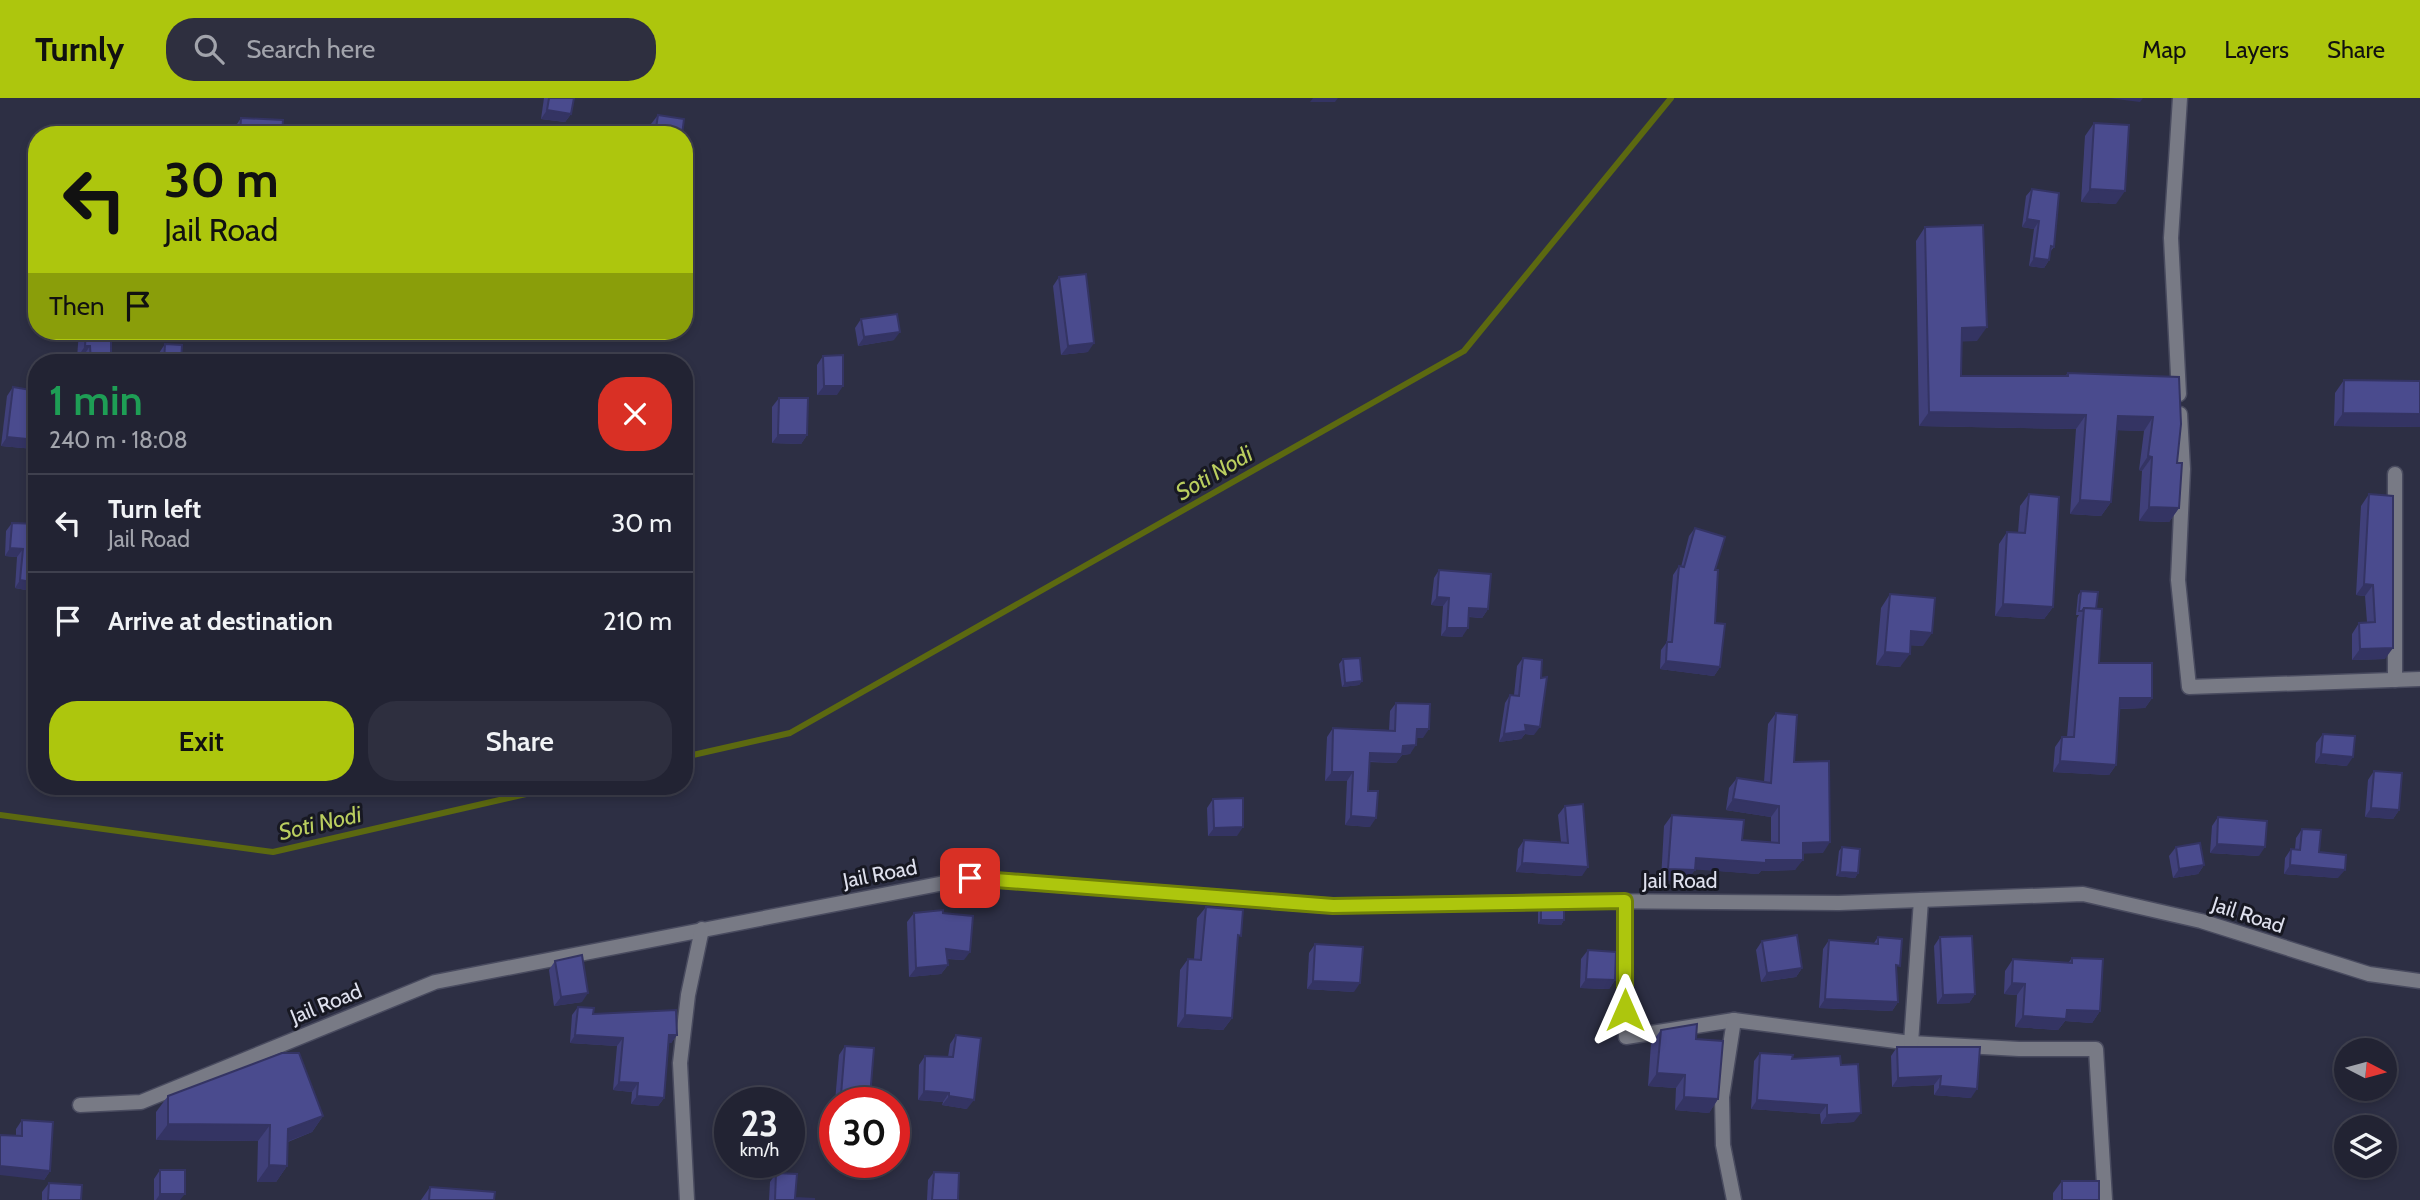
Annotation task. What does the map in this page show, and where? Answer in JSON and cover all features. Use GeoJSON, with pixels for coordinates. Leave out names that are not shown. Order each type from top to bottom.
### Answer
{"type":"FeatureCollection","features":[{"type":"Feature","properties":{"kind":"street"},"geometry":{"type":"LineString","coordinates":[[2179,98],[2171,238],[2183,469],[2178,580],[2189,687],[2420,678]]}},
{"type":"Feature","properties":{"kind":"street"},"geometry":{"type":"LineString","coordinates":[[2395,474],[2395,680]]}},
{"type":"Feature","properties":{"kind":"street","name":"Jail Road"},"geometry":{"type":"LineString","coordinates":[[80,1105],[141,1102],[435,982],[970,878],[1333,906],[1625,901],[1839,903],[2082,894],[2201,921],[2370,974],[2420,981]]}},
{"type":"Feature","properties":{"kind":"street"},"geometry":{"type":"LineString","coordinates":[[1911,1043],[1921,900]]}},
{"type":"Feature","properties":{"kind":"street"},"geometry":{"type":"LineString","coordinates":[[1625,901],[1626,1037],[1734,1020],[1911,1043],[2019,1049],[2096,1049],[2105,1200]]}},
{"type":"Feature","properties":{"kind":"street"},"geometry":{"type":"LineString","coordinates":[[687,1200],[680,1063],[688,995],[702,929]]}},
{"type":"Feature","properties":{"kind":"street"},"geometry":{"type":"LineString","coordinates":[[1734,1020],[1721,1097],[1723,1145],[1734,1200]]}},
{"type":"Feature","properties":{"kind":"building"},"geometry":{"type":"Polygon","coordinates":[[[549,98],[574,98],[571,114],[547,110],[549,98]]]}},
{"type":"Feature","properties":{"kind":"building"},"geometry":{"type":"Polygon","coordinates":[[[658,115],[684,119],[683,126],[656,126],[658,115]]]}},
{"type":"Feature","properties":{"kind":"building"},"geometry":{"type":"Polygon","coordinates":[[[241,118],[283,120],[283,126],[241,126],[241,118]]]}},
{"type":"Feature","properties":{"kind":"building"},"geometry":{"type":"Polygon","coordinates":[[[2094,123],[2129,125],[2125,191],[2090,189],[2094,123]]]}},
{"type":"Feature","properties":{"kind":"building"},"geometry":{"type":"Polygon","coordinates":[[[2032,189],[2059,193],[2054,247],[2051,246],[2049,260],[2034,258],[2039,221],[2027,219],[2032,189]]]}},
{"type":"Feature","properties":{"kind":"building"},"geometry":{"type":"Polygon","coordinates":[[[1983,225],[1987,327],[1962,328],[1961,376],[2068,376],[2068,373],[2179,377],[2181,424],[2177,463],[2182,463],[2179,508],[2149,507],[2152,457],[2148,456],[2153,417],[2118,416],[2111,502],[2080,500],[2086,415],[1929,412],[1925,227],[1983,225]]]}},
{"type":"Feature","properties":{"kind":"building"},"geometry":{"type":"Polygon","coordinates":[[[1086,274],[1094,343],[1068,346],[1059,277],[1086,274]]]}},
{"type":"Feature","properties":{"kind":"building"},"geometry":{"type":"Polygon","coordinates":[[[897,314],[900,332],[864,337],[861,319],[897,314]]]}},
{"type":"Feature","properties":{"kind":"building"},"geometry":{"type":"Polygon","coordinates":[[[85,340],[111,340],[111,354],[90,354],[90,346],[85,346],[85,340]]]}},
{"type":"Feature","properties":{"kind":"building"},"geometry":{"type":"Polygon","coordinates":[[[165,344],[182,345],[181,354],[164,354],[165,344]]]}},
{"type":"Feature","properties":{"kind":"building"},"geometry":{"type":"Polygon","coordinates":[[[843,355],[843,386],[824,386],[823,356],[843,355]]]}},
{"type":"Feature","properties":{"kind":"building"},"geometry":{"type":"Polygon","coordinates":[[[2344,380],[2420,381],[2420,414],[2343,413],[2344,380]]]}},
{"type":"Feature","properties":{"kind":"building"},"geometry":{"type":"Polygon","coordinates":[[[13,387],[28,390],[28,439],[7,437],[13,387]]]}},
{"type":"Feature","properties":{"kind":"building"},"geometry":{"type":"Polygon","coordinates":[[[779,398],[808,398],[807,435],[778,435],[779,398]]]}},
{"type":"Feature","properties":{"kind":"building"},"geometry":{"type":"Polygon","coordinates":[[[2029,494],[2059,497],[2053,607],[2003,604],[2007,532],[2025,533],[2029,494]]]}},
{"type":"Feature","properties":{"kind":"building"},"geometry":{"type":"Polygon","coordinates":[[[2369,494],[2393,496],[2393,648],[2360,649],[2359,623],[2375,622],[2373,585],[2364,584],[2369,494]]]}},
{"type":"Feature","properties":{"kind":"building"},"geometry":{"type":"Polygon","coordinates":[[[12,523],[28,524],[28,581],[20,580],[23,549],[10,548],[12,523]]]}},
{"type":"Feature","properties":{"kind":"building"},"geometry":{"type":"Polygon","coordinates":[[[1695,528],[1725,537],[1715,570],[1718,570],[1715,623],[1725,624],[1720,667],[1666,661],[1667,642],[1672,642],[1679,566],[1684,567],[1695,528]]]}},
{"type":"Feature","properties":{"kind":"building"},"geometry":{"type":"Polygon","coordinates":[[[1439,570],[1491,574],[1488,609],[1469,608],[1468,628],[1447,628],[1449,598],[1437,597],[1439,570]]]}},
{"type":"Feature","properties":{"kind":"building"},"geometry":{"type":"Polygon","coordinates":[[[2081,591],[2098,592],[2096,609],[2084,608],[2079,611],[2081,591]]]}},
{"type":"Feature","properties":{"kind":"building"},"geometry":{"type":"Polygon","coordinates":[[[1890,594],[1935,598],[1932,633],[1911,631],[1910,654],[1885,652],[1890,594]]]}},
{"type":"Feature","properties":{"kind":"building"},"geometry":{"type":"Polygon","coordinates":[[[2084,608],[2102,609],[2099,663],[2152,663],[2152,698],[2120,698],[2116,765],[2060,761],[2062,737],[2074,737],[2084,608]]]}},
{"type":"Feature","properties":{"kind":"building"},"geometry":{"type":"Polygon","coordinates":[[[1360,658],[1362,681],[1345,683],[1343,659],[1360,658]]]}},
{"type":"Feature","properties":{"kind":"building"},"geometry":{"type":"Polygon","coordinates":[[[1523,658],[1542,660],[1541,678],[1547,677],[1540,727],[1525,725],[1526,731],[1504,734],[1510,695],[1519,696],[1523,658]]]}},
{"type":"Feature","properties":{"kind":"building"},"geometry":{"type":"Polygon","coordinates":[[[1396,703],[1430,704],[1429,729],[1417,729],[1416,745],[1403,746],[1402,754],[1370,753],[1368,791],[1378,791],[1376,818],[1351,816],[1353,772],[1332,772],[1333,728],[1395,731],[1396,703]]]}},
{"type":"Feature","properties":{"kind":"building"},"geometry":{"type":"Polygon","coordinates":[[[1776,713],[1797,715],[1794,762],[1829,761],[1830,842],[1803,843],[1803,860],[1766,860],[1766,863],[1696,858],[1695,870],[1668,869],[1672,815],[1744,820],[1742,840],[1779,843],[1779,806],[1733,799],[1737,778],[1771,783],[1776,713]]]}},
{"type":"Feature","properties":{"kind":"building"},"geometry":{"type":"Polygon","coordinates":[[[2323,734],[2355,736],[2353,757],[2321,754],[2323,734]]]}},
{"type":"Feature","properties":{"kind":"building"},"geometry":{"type":"Polygon","coordinates":[[[2374,771],[2402,773],[2399,810],[2371,808],[2374,771]]]}},
{"type":"Feature","properties":{"kind":"building"},"geometry":{"type":"Polygon","coordinates":[[[1243,798],[1243,827],[1214,828],[1213,799],[1243,798]]]}},
{"type":"Feature","properties":{"kind":"building"},"geometry":{"type":"Polygon","coordinates":[[[1583,804],[1588,867],[1522,863],[1524,840],[1568,843],[1565,806],[1583,804]]]}},
{"type":"Feature","properties":{"kind":"building"},"geometry":{"type":"Polygon","coordinates":[[[2218,817],[2267,821],[2265,847],[2217,844],[2218,817]]]}},
{"type":"Feature","properties":{"kind":"building"},"geometry":{"type":"Polygon","coordinates":[[[2302,829],[2321,830],[2319,852],[2346,855],[2345,870],[2290,865],[2291,849],[2300,850],[2302,829]]]}},
{"type":"Feature","properties":{"kind":"building"},"geometry":{"type":"Polygon","coordinates":[[[2200,843],[2204,865],[2179,869],[2176,847],[2200,843]]]}},
{"type":"Feature","properties":{"kind":"building"},"geometry":{"type":"Polygon","coordinates":[[[1842,847],[1860,849],[1858,873],[1840,872],[1842,847]]]}},
{"type":"Feature","properties":{"kind":"building"},"geometry":{"type":"Polygon","coordinates":[[[1206,907],[1243,910],[1241,936],[1238,935],[1232,1018],[1185,1015],[1188,959],[1201,960],[1206,907]]]}},
{"type":"Feature","properties":{"kind":"building"},"geometry":{"type":"Polygon","coordinates":[[[1541,907],[1564,907],[1564,920],[1541,920],[1541,907]]]}},
{"type":"Feature","properties":{"kind":"building"},"geometry":{"type":"Polygon","coordinates":[[[943,910],[943,913],[973,916],[970,952],[946,949],[948,965],[916,968],[914,913],[943,910]]]}},
{"type":"Feature","properties":{"kind":"building"},"geometry":{"type":"Polygon","coordinates":[[[1797,935],[1802,968],[1767,973],[1762,941],[1797,935]]]}},
{"type":"Feature","properties":{"kind":"building"},"geometry":{"type":"Polygon","coordinates":[[[1972,936],[1975,994],[1943,995],[1940,937],[1972,936]]]}},
{"type":"Feature","properties":{"kind":"building"},"geometry":{"type":"Polygon","coordinates":[[[1878,937],[1902,939],[1900,966],[1896,965],[1898,1002],[1825,999],[1829,940],[1878,944],[1878,937]]]}},
{"type":"Feature","properties":{"kind":"building"},"geometry":{"type":"Polygon","coordinates":[[[1315,944],[1363,947],[1360,983],[1313,981],[1315,944]]]}},
{"type":"Feature","properties":{"kind":"building"},"geometry":{"type":"Polygon","coordinates":[[[1588,950],[1616,952],[1615,980],[1586,979],[1588,950]]]}},
{"type":"Feature","properties":{"kind":"building"},"geometry":{"type":"Polygon","coordinates":[[[582,955],[588,993],[561,997],[555,961],[582,955]]]}},
{"type":"Feature","properties":{"kind":"building"},"geometry":{"type":"Polygon","coordinates":[[[2072,958],[2103,959],[2100,1011],[2067,1010],[2066,1019],[2023,1016],[2025,984],[2012,983],[2013,959],[2072,963],[2072,958]]]}},
{"type":"Feature","properties":{"kind":"building"},"geometry":{"type":"Polygon","coordinates":[[[578,1007],[594,1008],[593,1014],[676,1010],[677,1035],[669,1035],[664,1098],[637,1096],[638,1083],[619,1082],[623,1038],[575,1035],[578,1007]]]}},
{"type":"Feature","properties":{"kind":"building"},"geometry":{"type":"Polygon","coordinates":[[[1697,1024],[1696,1039],[1723,1041],[1718,1099],[1684,1097],[1685,1075],[1657,1073],[1661,1030],[1697,1024]]]}},
{"type":"Feature","properties":{"kind":"building"},"geometry":{"type":"Polygon","coordinates":[[[956,1035],[981,1038],[974,1100],[949,1096],[949,1093],[924,1091],[925,1056],[953,1057],[956,1035]]]}},
{"type":"Feature","properties":{"kind":"building"},"geometry":{"type":"Polygon","coordinates":[[[845,1046],[874,1048],[871,1087],[842,1087],[845,1046]]]}},
{"type":"Feature","properties":{"kind":"building"},"geometry":{"type":"Polygon","coordinates":[[[1897,1047],[1980,1047],[1977,1089],[1940,1086],[1941,1076],[1898,1078],[1897,1047]]]}},
{"type":"Feature","properties":{"kind":"building"},"geometry":{"type":"Polygon","coordinates":[[[282,1053],[299,1053],[323,1116],[288,1129],[287,1166],[269,1165],[270,1125],[168,1124],[168,1096],[282,1053]]]}},
{"type":"Feature","properties":{"kind":"building"},"geometry":{"type":"Polygon","coordinates":[[[1760,1053],[1793,1055],[1792,1059],[1840,1056],[1841,1065],[1858,1064],[1861,1113],[1827,1115],[1827,1105],[1757,1100],[1760,1053]]]}},
{"type":"Feature","properties":{"kind":"building"},"geometry":{"type":"Polygon","coordinates":[[[22,1120],[53,1122],[50,1171],[0,1166],[0,1135],[22,1136],[22,1120]]]}},
{"type":"Feature","properties":{"kind":"building"},"geometry":{"type":"Polygon","coordinates":[[[160,1170],[185,1170],[185,1194],[160,1194],[160,1170]]]}},
{"type":"Feature","properties":{"kind":"building"},"geometry":{"type":"Polygon","coordinates":[[[934,1172],[959,1173],[958,1200],[932,1200],[934,1172]]]}},
{"type":"Feature","properties":{"kind":"building"},"geometry":{"type":"Polygon","coordinates":[[[776,1178],[797,1178],[795,1198],[814,1199],[814,1200],[775,1200],[776,1178]]]}},
{"type":"Feature","properties":{"kind":"building"},"geometry":{"type":"Polygon","coordinates":[[[2062,1181],[2099,1181],[2099,1200],[2062,1200],[2062,1181]]]}},
{"type":"Feature","properties":{"kind":"building"},"geometry":{"type":"Polygon","coordinates":[[[49,1183],[82,1185],[81,1200],[48,1200],[49,1183]]]}},
{"type":"Feature","properties":{"kind":"building"},"geometry":{"type":"Polygon","coordinates":[[[430,1187],[495,1192],[494,1200],[429,1200],[430,1187]]]}},
{"type":"Feature","properties":{"kind":"waterway","name":"Soti Nodi"},"geometry":{"type":"LineString","coordinates":[[693,755],[790,733],[1464,351],[1671,98]]}},
{"type":"Feature","properties":{"kind":"waterway","name":"Soti Nodi"},"geometry":{"type":"LineString","coordinates":[[0,815],[273,852],[522,795]]}},
{"type":"Feature","properties":{"kind":"route"},"geometry":{"type":"LineString","coordinates":[[970,878],[1333,906],[1625,901],[1625,1010]]}}]}
